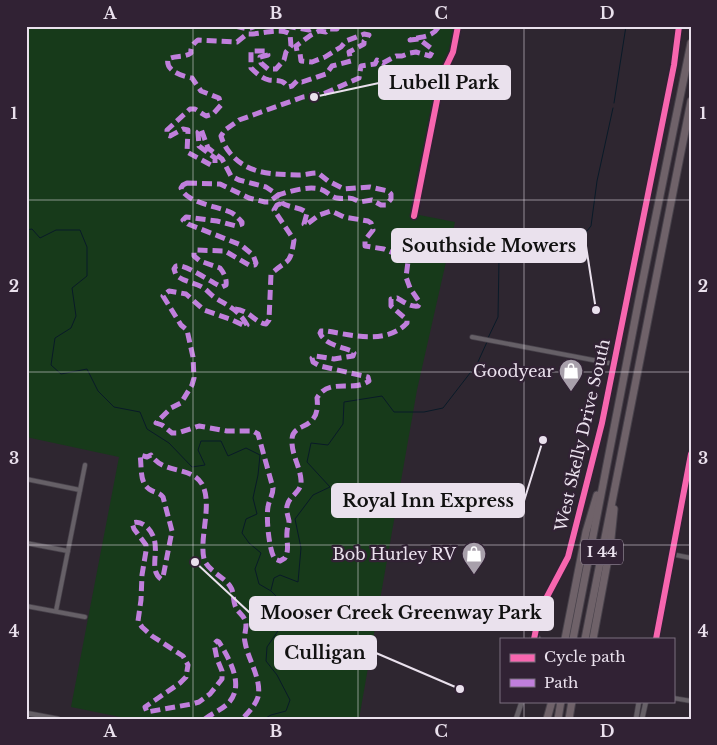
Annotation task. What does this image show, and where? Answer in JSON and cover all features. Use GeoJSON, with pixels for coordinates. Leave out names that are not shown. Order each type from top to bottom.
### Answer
{"type":"FeatureCollection","features":[{"type":"Feature","properties":{"kind":"highway","name":"I 44"},"geometry":{"type":"LineString","coordinates":[[573,638],[691,42]]}},
{"type":"Feature","properties":{"kind":"highway","name":"I 44"},"geometry":{"type":"LineString","coordinates":[[585,638],[691,101]]}},
{"type":"Feature","properties":{"kind":"highway"},"geometry":{"type":"LineString","coordinates":[[566,636],[586,532],[607,464]]}},
{"type":"Feature","properties":{"kind":"highway"},"geometry":{"type":"LineString","coordinates":[[593,638],[610,548],[618,466]]}},
{"type":"Feature","properties":{"kind":"highway"},"geometry":{"type":"LineString","coordinates":[[548,719],[552,702]]}},
{"type":"Feature","properties":{"kind":"highway"},"geometry":{"type":"LineString","coordinates":[[558,719],[561,702]]}},
{"type":"Feature","properties":{"kind":"highway"},"geometry":{"type":"LineString","coordinates":[[569,719],[572,702]]}},
{"type":"Feature","properties":{"kind":"street"},"geometry":{"type":"LineString","coordinates":[[414,216],[442,75],[452,52],[458,26]]}},
{"type":"Feature","properties":{"kind":"street","name":"West Skelly Drive South"},"geometry":{"type":"LineString","coordinates":[[535,638],[543,604],[568,557],[602,423],[674,65],[678,26]]}},
{"type":"Feature","properties":{"kind":"street"},"geometry":{"type":"LineString","coordinates":[[472,337],[614,364]]}},
{"type":"Feature","properties":{"kind":"street"},"geometry":{"type":"LineString","coordinates":[[655,638],[691,454]]}},
{"type":"Feature","properties":{"kind":"street"},"geometry":{"type":"LineString","coordinates":[[56,611],[84,465]]}},
{"type":"Feature","properties":{"kind":"street"},"geometry":{"type":"LineString","coordinates":[[26,479],[80,490]]}},
{"type":"Feature","properties":{"kind":"street"},"geometry":{"type":"LineString","coordinates":[[26,543],[68,551]]}},
{"type":"Feature","properties":{"kind":"street"},"geometry":{"type":"LineString","coordinates":[[671,554],[691,558]]}},
{"type":"Feature","properties":{"kind":"street"},"geometry":{"type":"LineString","coordinates":[[26,606],[85,617]]}},
{"type":"Feature","properties":{"kind":"street"},"geometry":{"type":"LineString","coordinates":[[674,698],[691,701]]}},
{"type":"Feature","properties":{"kind":"street"},"geometry":{"type":"LineString","coordinates":[[516,719],[522,702]]}},
{"type":"Feature","properties":{"kind":"street"},"geometry":{"type":"LineString","coordinates":[[636,719],[639,702]]}},
{"type":"Feature","properties":{"kind":"street"},"geometry":{"type":"LineString","coordinates":[[642,719],[646,702]]}},
{"type":"Feature","properties":{"kind":"street"},"geometry":{"type":"LineString","coordinates":[[26,712],[58,719]]}},
{"type":"Feature","properties":{"kind":"green space"},"geometry":{"type":"Polygon","coordinates":[[[26,26],[455,26],[414,214],[455,222],[417,390],[359,719],[130,719],[71,707],[119,457],[26,437],[26,26]]]}},
{"type":"Feature","properties":{"kind":"waterway"},"geometry":{"type":"LineString","coordinates":[[614,103],[626,26]]}},
{"type":"Feature","properties":{"kind":"waterway"},"geometry":{"type":"LineString","coordinates":[[488,338],[498,317],[499,259],[513,245],[547,246],[569,253],[591,226],[597,181],[613,108]]}},
{"type":"Feature","properties":{"kind":"waterway"},"geometry":{"type":"LineString","coordinates":[[26,230],[32,229],[40,238],[56,230],[80,230],[87,247],[87,276],[72,288],[76,316],[71,328],[55,338],[51,365],[61,374],[87,369],[98,391],[114,407],[140,412],[147,429],[169,443],[192,467],[205,465],[198,450],[201,441],[221,441],[228,456],[246,448],[260,455],[253,498],[257,514],[246,519],[242,533],[249,543],[261,553],[255,569],[259,584],[271,591],[286,606],[286,619],[267,647],[266,661],[277,675],[290,700],[286,711],[264,719]]}},
{"type":"Feature","properties":{"kind":"waterway"},"geometry":{"type":"LineString","coordinates":[[271,590],[274,578],[280,575],[298,582],[301,548],[295,519],[313,495],[330,487],[307,462],[311,443],[328,445],[343,424],[344,402],[382,396],[394,412],[424,412],[443,408],[477,364],[487,342]]}},
{"type":"Feature","properties":{"kind":"marked path"},"geometry":{"type":"LineString","coordinates":[[235,26],[248,29],[256,26]]}},
{"type":"Feature","properties":{"kind":"marked path"},"geometry":{"type":"LineString","coordinates":[[286,26],[309,30],[315,26]]}},
{"type":"Feature","properties":{"kind":"marked path"},"geometry":{"type":"LineString","coordinates":[[338,26],[337,29],[329,29],[326,32],[319,31],[296,46],[297,51],[300,53],[301,61],[312,62],[325,57],[341,47],[346,41],[364,34],[369,35],[364,44],[349,52],[351,61],[332,66],[326,74],[302,82],[297,81],[288,87],[282,82],[264,78],[251,68],[251,51],[267,51],[268,55],[260,57],[261,63],[268,69],[276,69],[284,60],[286,52],[291,46],[290,34],[286,32],[275,31],[247,34],[237,42],[198,40],[192,47],[191,53],[168,59],[169,67],[172,70],[192,78],[201,91],[219,98],[221,105],[213,114],[206,116],[195,109],[190,109],[167,130],[167,135],[170,136],[183,129],[188,130],[187,152],[211,165],[215,163],[215,158],[199,146],[198,132],[201,129],[208,148],[222,159],[231,176],[266,187],[278,195],[299,189],[315,188],[337,198],[350,198],[360,202],[372,200],[381,205],[386,205],[391,199],[391,194],[388,191],[370,187],[344,189],[328,181],[318,173],[279,174],[261,172],[245,166],[230,153],[221,136],[225,130],[239,120],[303,97],[323,94],[359,78],[361,66],[375,64],[377,60],[383,63],[396,56],[416,52],[430,56],[432,49],[419,39],[410,40],[430,35],[439,26]]}},
{"type":"Feature","properties":{"kind":"marked path"},"geometry":{"type":"LineString","coordinates":[[187,183],[220,184],[249,198],[265,202],[269,202],[278,195],[282,203],[307,213],[304,224],[306,225],[319,215],[331,211],[344,217],[368,221],[371,223],[373,230],[365,240],[365,246],[384,249],[396,254],[403,252],[409,254],[406,277],[410,288],[420,303],[418,306],[412,306],[397,298],[391,299],[391,306],[407,320],[407,323],[399,330],[379,336],[368,337],[326,331],[321,331],[320,333],[325,340],[354,353],[353,356],[334,359],[315,356],[312,358],[313,362],[320,366],[368,377],[369,381],[355,386],[328,388],[322,392],[317,398],[315,416],[294,433],[292,444],[301,484],[298,491],[288,502],[287,551],[285,558],[280,561],[275,559],[270,542],[267,512],[273,488],[258,434],[253,431],[227,431],[199,426],[178,433],[172,433],[156,423],[171,408],[181,403],[194,378],[193,357],[187,330],[181,325],[163,296],[169,291],[186,294],[204,310],[245,326],[247,325],[232,308],[202,287],[185,281],[176,275],[174,269],[176,266],[186,267],[222,287],[226,283],[225,276],[220,268],[200,261],[194,256],[196,250],[225,251],[249,265],[255,265],[256,263],[253,255],[241,245],[188,224],[183,220],[186,217],[217,221],[236,226],[242,224],[232,213],[195,201],[189,197],[181,188],[187,183]]}},
{"type":"Feature","properties":{"kind":"marked path"},"geometry":{"type":"LineString","coordinates":[[235,309],[245,312],[262,323],[266,324],[269,320],[271,274],[287,261],[291,254],[294,240],[274,210],[277,205],[282,203]]}},
{"type":"Feature","properties":{"kind":"marked path"},"geometry":{"type":"LineString","coordinates":[[205,719],[225,706],[232,699],[235,691],[236,683],[232,666],[217,641],[214,644],[222,671],[222,679],[210,694],[199,702],[192,704],[147,712],[145,707],[180,683],[186,677],[188,665],[183,656],[152,636],[138,621],[146,545],[134,529],[132,523],[142,523],[152,534],[155,541],[155,569],[161,579],[163,577],[172,531],[163,497],[149,489],[144,482],[140,455],[147,457],[151,455],[163,465],[191,474],[202,484],[206,501],[203,541],[204,559],[208,567],[232,589],[236,608],[246,623],[245,642],[258,683],[257,700],[242,719]]}},
{"type":"Feature","properties":{"kind":"cycle path"},"geometry":{"type":"LineString","coordinates":[[414,216],[442,75],[453,52],[458,26]]}},
{"type":"Feature","properties":{"kind":"cycle path"},"geometry":{"type":"LineString","coordinates":[[534,638],[540,610],[568,557],[602,423],[674,65],[679,26]]}},
{"type":"Feature","properties":{"kind":"cycle path"},"geometry":{"type":"LineString","coordinates":[[656,638],[691,454]]}},
{"type":"Feature","properties":{"kind":"place","name":"Lubell Park"},"geometry":{"type":"Point","coordinates":[314,97]}},
{"type":"Feature","properties":{"kind":"place","name":"Southside Mowers"},"geometry":{"type":"Point","coordinates":[596,310]}},
{"type":"Feature","properties":{"kind":"place","name":"Goodyear"},"geometry":{"type":"Point","coordinates":[571,392]}},
{"type":"Feature","properties":{"kind":"place","name":"Royal Inn Express"},"geometry":{"type":"Point","coordinates":[543,440]}},
{"type":"Feature","properties":{"kind":"place","name":"Mooser Creek Greenway Park"},"geometry":{"type":"Point","coordinates":[195,562]}},
{"type":"Feature","properties":{"kind":"place","name":"Bob Hurley RV"},"geometry":{"type":"Point","coordinates":[474,575]}},
{"type":"Feature","properties":{"kind":"place","name":"Culligan"},"geometry":{"type":"Point","coordinates":[460,689]}}]}
